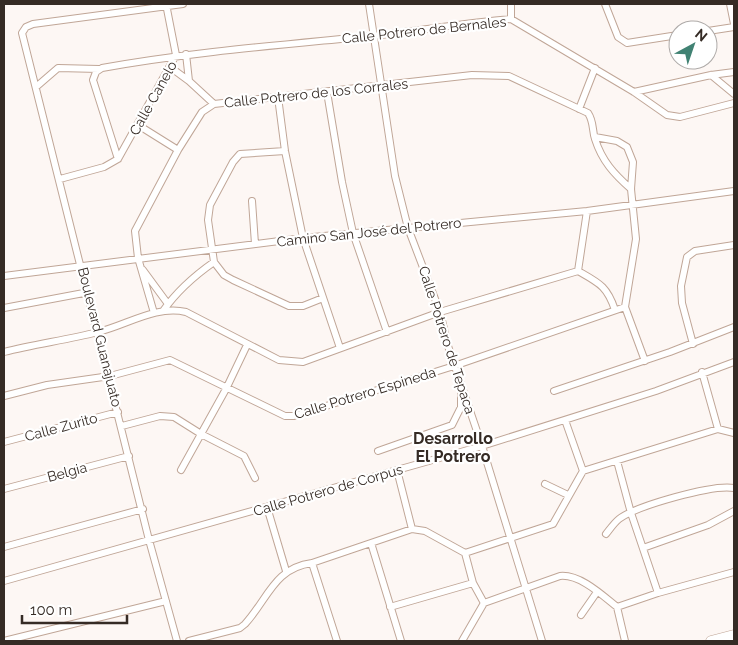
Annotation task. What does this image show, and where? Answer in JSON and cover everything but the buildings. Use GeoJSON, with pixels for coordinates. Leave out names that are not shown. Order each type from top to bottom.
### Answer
{"type":"FeatureCollection","features":[{"type":"Feature","properties":{"kind":"main road"},"geometry":{"type":"LineString","coordinates":[[711,641],[734,636]]}},
{"type":"Feature","properties":{"kind":"main road"},"geometry":{"type":"LineString","coordinates":[[730,641],[734,636]]}},
{"type":"Feature","properties":{"kind":"street"},"geometry":{"type":"LineString","coordinates":[[166,5],[183,4]]}},
{"type":"Feature","properties":{"kind":"street","name":"Calle Potrero de Tepaca"},"geometry":{"type":"LineString","coordinates":[[369,4],[372,36],[382,86],[395,176],[408,228],[440,312],[454,366],[482,446],[542,641]]}},
{"type":"Feature","properties":{"kind":"street"},"geometry":{"type":"LineString","coordinates":[[511,4],[511,19]]}},
{"type":"Feature","properties":{"kind":"street"},"geometry":{"type":"LineString","coordinates":[[605,4],[618,36],[622,41],[627,43],[668,37]]}},
{"type":"Feature","properties":{"kind":"street"},"geometry":{"type":"LineString","coordinates":[[718,29],[734,25],[730,4]]}},
{"type":"Feature","properties":{"kind":"street","name":"Boulevard Guanajuato"},"geometry":{"type":"LineString","coordinates":[[166,5],[33,24],[26,27],[22,33],[110,376],[149,540],[177,641]]}},
{"type":"Feature","properties":{"kind":"street","name":"Calle Canelo"},"geometry":{"type":"LineString","coordinates":[[118,159],[176,55],[166,5]]}},
{"type":"Feature","properties":{"kind":"street","name":"Calle Potrero de Bernales"},"geometry":{"type":"LineString","coordinates":[[36,87],[58,68],[99,69],[176,55],[372,36],[511,19],[595,68],[667,115],[680,117],[734,103]]}},
{"type":"Feature","properties":{"kind":"street"},"geometry":{"type":"LineString","coordinates":[[186,54],[189,81]]}},
{"type":"Feature","properties":{"kind":"street"},"geometry":{"type":"LineString","coordinates":[[170,66],[214,104]]}},
{"type":"Feature","properties":{"kind":"street"},"geometry":{"type":"LineString","coordinates":[[579,109],[595,68]]}},
{"type":"Feature","properties":{"kind":"street","name":"Calle Canelo"},"geometry":{"type":"LineString","coordinates":[[99,69],[93,80],[118,159]]}},
{"type":"Feature","properties":{"kind":"street"},"geometry":{"type":"LineString","coordinates":[[634,92],[711,74],[734,72]]}},
{"type":"Feature","properties":{"kind":"street"},"geometry":{"type":"LineString","coordinates":[[711,74],[734,94]]}},
{"type":"Feature","properties":{"kind":"street","name":"Calle Potrero de los Corrales"},"geometry":{"type":"LineString","coordinates":[[154,313],[139,262],[135,231],[178,150],[202,112],[214,104],[472,75],[510,76],[588,113],[592,119],[595,137]]}},
{"type":"Feature","properties":{"kind":"street"},"geometry":{"type":"LineString","coordinates":[[328,92],[352,233],[387,332]]}},
{"type":"Feature","properties":{"kind":"street"},"geometry":{"type":"LineString","coordinates":[[278,97],[285,151],[303,238],[340,348]]}},
{"type":"Feature","properties":{"kind":"street"},"geometry":{"type":"LineString","coordinates":[[138,125],[178,150]]}},
{"type":"Feature","properties":{"kind":"street"},"geometry":{"type":"LineString","coordinates":[[595,137],[617,141],[627,148],[633,162],[631,189],[636,239],[624,307],[645,361]]}},
{"type":"Feature","properties":{"kind":"street"},"geometry":{"type":"LineString","coordinates":[[595,137],[602,156],[611,171],[631,189]]}},
{"type":"Feature","properties":{"kind":"street"},"geometry":{"type":"LineString","coordinates":[[285,151],[245,152],[232,162],[208,212],[214,262],[224,275],[290,306],[303,306],[323,298]]}},
{"type":"Feature","properties":{"kind":"street"},"geometry":{"type":"LineString","coordinates":[[60,179],[104,167],[118,159]]}},
{"type":"Feature","properties":{"kind":"street","name":"Camino San José del Potrero"},"geometry":{"type":"LineString","coordinates":[[4,276],[82,266],[139,262],[303,238],[588,211],[734,191]]}},
{"type":"Feature","properties":{"kind":"street"},"geometry":{"type":"LineString","coordinates":[[252,201],[255,244]]}},
{"type":"Feature","properties":{"kind":"street"},"geometry":{"type":"LineString","coordinates":[[578,271],[588,211]]}},
{"type":"Feature","properties":{"kind":"street"},"geometry":{"type":"LineString","coordinates":[[693,344],[682,303],[681,286],[687,257],[695,251],[734,245]]}},
{"type":"Feature","properties":{"kind":"street"},"geometry":{"type":"LineString","coordinates":[[139,262],[168,304]]}},
{"type":"Feature","properties":{"kind":"street"},"geometry":{"type":"LineString","coordinates":[[163,311],[194,277],[214,262]]}},
{"type":"Feature","properties":{"kind":"street"},"geometry":{"type":"LineString","coordinates":[[4,352],[98,332],[154,313],[174,310],[186,312],[279,360],[303,362],[440,312],[578,271],[601,284],[609,293],[615,310]]}},
{"type":"Feature","properties":{"kind":"street"},"geometry":{"type":"LineString","coordinates":[[4,308],[88,292]]}},
{"type":"Feature","properties":{"kind":"street","name":"Calle Potrero Espineda"},"geometry":{"type":"LineString","coordinates":[[4,396],[47,386],[110,376],[170,360],[226,389],[285,416],[294,416],[454,366],[624,307]]}},
{"type":"Feature","properties":{"kind":"street"},"geometry":{"type":"LineString","coordinates":[[554,391],[693,344],[734,327]]}},
{"type":"Feature","properties":{"kind":"street"},"geometry":{"type":"LineString","coordinates":[[181,470],[226,389],[247,345]]}},
{"type":"Feature","properties":{"kind":"street","name":"Calle Potrero de Corpus"},"geometry":{"type":"LineString","coordinates":[[4,581],[482,446],[656,391],[702,372],[734,362]]}},
{"type":"Feature","properties":{"kind":"street"},"geometry":{"type":"LineString","coordinates":[[702,372],[718,429]]}},
{"type":"Feature","properties":{"kind":"street"},"geometry":{"type":"LineString","coordinates":[[378,451],[452,424],[461,407],[461,386]]}},
{"type":"Feature","properties":{"kind":"street","name":"Calle Zurito"},"geometry":{"type":"LineString","coordinates":[[4,442],[118,412]]}},
{"type":"Feature","properties":{"kind":"street"},"geometry":{"type":"LineString","coordinates":[[122,426],[167,416],[174,417],[201,434],[244,456],[254,478]]}},
{"type":"Feature","properties":{"kind":"street"},"geometry":{"type":"LineString","coordinates":[[565,420],[583,471]]}},
{"type":"Feature","properties":{"kind":"street"},"geometry":{"type":"LineString","coordinates":[[465,553],[510,540],[553,524],[583,471],[718,429],[734,433]]}},
{"type":"Feature","properties":{"kind":"street","name":"Belgia"},"geometry":{"type":"LineString","coordinates":[[4,489],[129,456]]}},
{"type":"Feature","properties":{"kind":"street"},"geometry":{"type":"LineString","coordinates":[[618,461],[631,513],[658,593]]}},
{"type":"Feature","properties":{"kind":"street"},"geometry":{"type":"LineString","coordinates":[[397,470],[412,529]]}},
{"type":"Feature","properties":{"kind":"street"},"geometry":{"type":"LineString","coordinates":[[545,484],[568,495]]}},
{"type":"Feature","properties":{"kind":"street"},"geometry":{"type":"LineString","coordinates":[[606,534],[618,520],[631,513],[706,489],[734,488]]}},
{"type":"Feature","properties":{"kind":"street"},"geometry":{"type":"LineString","coordinates":[[267,507],[286,571]]}},
{"type":"Feature","properties":{"kind":"street"},"geometry":{"type":"LineString","coordinates":[[4,547],[143,510]]}},
{"type":"Feature","properties":{"kind":"street"},"geometry":{"type":"LineString","coordinates":[[643,548],[708,525],[734,511]]}},
{"type":"Feature","properties":{"kind":"street"},"geometry":{"type":"LineString","coordinates":[[189,641],[240,628],[286,571],[412,529],[425,530],[465,553],[474,583],[484,603]]}},
{"type":"Feature","properties":{"kind":"street"},"geometry":{"type":"LineString","coordinates":[[371,543],[401,641]]}},
{"type":"Feature","properties":{"kind":"street"},"geometry":{"type":"LineString","coordinates":[[312,563],[337,641]]}},
{"type":"Feature","properties":{"kind":"street"},"geometry":{"type":"LineString","coordinates":[[617,607],[658,593],[734,572]]}},
{"type":"Feature","properties":{"kind":"street"},"geometry":{"type":"LineString","coordinates":[[462,641],[484,603],[569,575],[617,607],[626,641]]}},
{"type":"Feature","properties":{"kind":"street"},"geometry":{"type":"LineString","coordinates":[[390,607],[474,583]]}},
{"type":"Feature","properties":{"kind":"street"},"geometry":{"type":"LineString","coordinates":[[581,615],[597,592]]}},
{"type":"Feature","properties":{"kind":"street"},"geometry":{"type":"LineString","coordinates":[[4,641],[166,601]]}},
{"type":"Feature","properties":{"kind":"district","name":"Desarrollo El Potrero"},"geometry":{"type":"Point","coordinates":[453,447]}}]}
